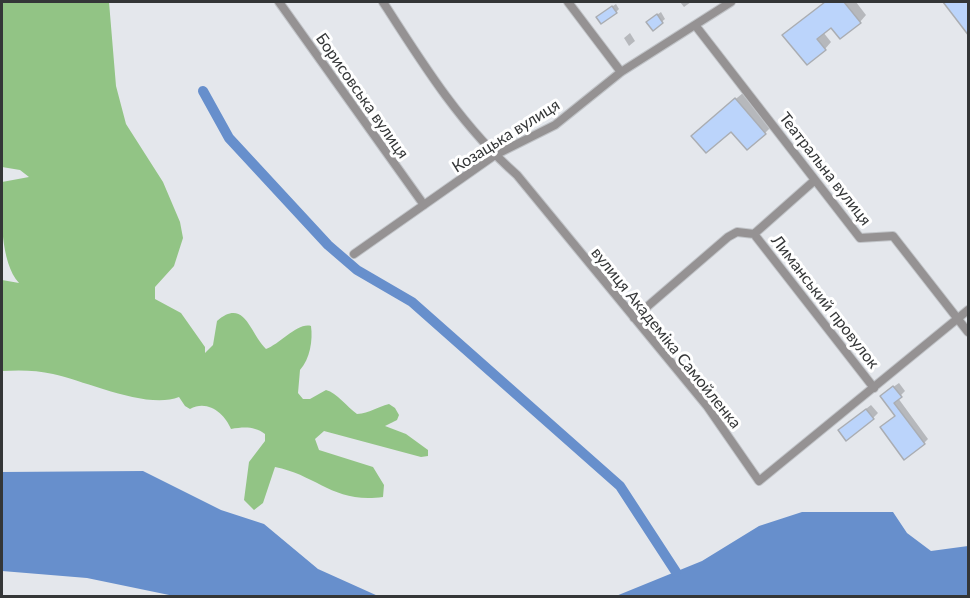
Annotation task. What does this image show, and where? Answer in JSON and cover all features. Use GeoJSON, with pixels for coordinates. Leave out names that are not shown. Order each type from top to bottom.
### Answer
{"type":"FeatureCollection","features":[{"type":"Feature","properties":{"kind":"street","name":"Борисовська вулиця"},"geometry":{"type":"LineString","coordinates":[[279,2],[424,205]]}},
{"type":"Feature","properties":{"kind":"street","name":"вулиця Академіка Самойленка"},"geometry":{"type":"LineString","coordinates":[[383,2],[429,74],[495,155],[517,175],[707,406],[759,481],[969,310]]}},
{"type":"Feature","properties":{"kind":"street"},"geometry":{"type":"LineString","coordinates":[[567,2],[621,72]]}},
{"type":"Feature","properties":{"kind":"street","name":"Козацька вулиця"},"geometry":{"type":"LineString","coordinates":[[354,254],[495,155],[555,125],[621,72],[731,2]]}},
{"type":"Feature","properties":{"kind":"street","name":"Театральна вулиця"},"geometry":{"type":"LineString","coordinates":[[694,25],[860,238],[892,236],[969,332]]}},
{"type":"Feature","properties":{"kind":"street"},"geometry":{"type":"LineString","coordinates":[[634,318],[728,237],[737,232],[754,234],[816,180]]}},
{"type":"Feature","properties":{"kind":"street","name":"Лиманський провулок"},"geometry":{"type":"LineString","coordinates":[[754,234],[874,388]]}},
{"type":"Feature","properties":{"kind":"green space"},"geometry":{"type":"Polygon","coordinates":[[[2,2],[109,2],[116,86],[126,124],[163,182],[180,222],[183,238],[174,266],[155,287],[155,299],[181,313],[205,347],[205,353],[213,345],[217,321],[226,315],[234,313],[241,315],[266,349],[300,327],[311,326],[310,349],[300,370],[298,393],[303,399],[310,399],[326,390],[338,397],[357,414],[389,404],[399,415],[397,420],[385,426],[406,434],[428,450],[428,456],[421,457],[324,431],[315,439],[319,450],[373,467],[384,485],[383,497],[366,498],[338,493],[303,476],[275,467],[263,503],[254,510],[244,500],[249,462],[265,441],[265,434],[261,431],[249,428],[231,429],[220,413],[203,406],[190,409],[179,397],[150,400],[116,393],[47,373],[2,371],[2,280],[19,283],[8,263],[5,250],[2,182],[29,177],[20,170],[2,167],[2,2]]]}},
{"type":"Feature","properties":{"kind":"water"},"geometry":{"type":"Polygon","coordinates":[[[143,471],[221,510],[264,524],[318,569],[378,596],[174,596],[87,578],[2,571],[2,472],[143,471]]]}},
{"type":"Feature","properties":{"kind":"water"},"geometry":{"type":"Polygon","coordinates":[[[802,512],[893,512],[907,533],[931,551],[968,546],[968,596],[616,596],[702,561],[759,526],[802,512]]]}},
{"type":"Feature","properties":{"kind":"building"},"geometry":{"type":"Polygon","coordinates":[[[825,2],[844,2],[861,23],[840,39],[831,28],[817,39],[826,50],[807,65],[782,35],[825,2]]]}},
{"type":"Feature","properties":{"kind":"building"},"geometry":{"type":"Polygon","coordinates":[[[943,2],[969,2],[969,36],[943,2]]]}},
{"type":"Feature","properties":{"kind":"building"},"geometry":{"type":"Polygon","coordinates":[[[612,6],[617,13],[601,24],[596,17],[612,6]]]}},
{"type":"Feature","properties":{"kind":"building"},"geometry":{"type":"Polygon","coordinates":[[[657,14],[663,23],[653,31],[646,22],[657,14]]]}},
{"type":"Feature","properties":{"kind":"building"},"geometry":{"type":"Polygon","coordinates":[[[735,98],[766,134],[747,150],[731,132],[706,153],[691,136],[735,98]]]}},
{"type":"Feature","properties":{"kind":"building"},"geometry":{"type":"Polygon","coordinates":[[[893,386],[902,397],[894,403],[925,444],[904,460],[880,427],[895,416],[880,396],[893,386]]]}},
{"type":"Feature","properties":{"kind":"building"},"geometry":{"type":"Polygon","coordinates":[[[866,409],[874,419],[846,441],[838,430],[866,409]]]}},
{"type":"Feature","properties":{"kind":"waterway"},"geometry":{"type":"LineString","coordinates":[[203,91],[229,138],[328,245],[357,270],[412,302],[620,486],[676,572]]}}]}
